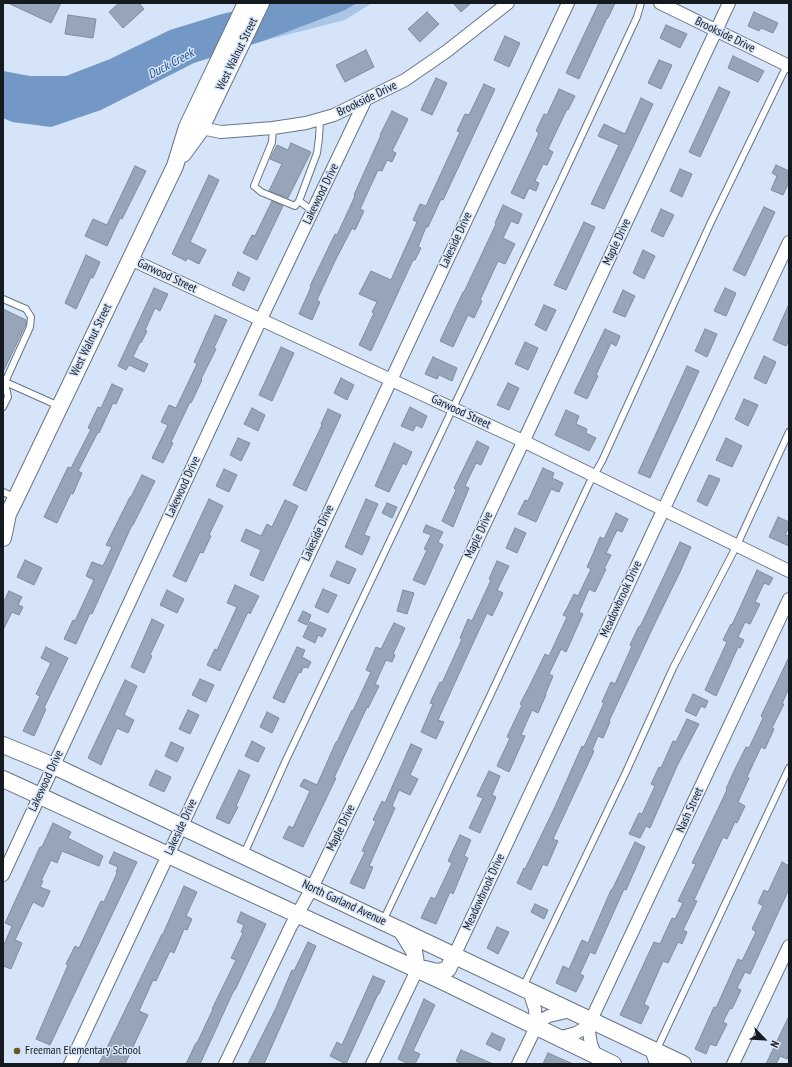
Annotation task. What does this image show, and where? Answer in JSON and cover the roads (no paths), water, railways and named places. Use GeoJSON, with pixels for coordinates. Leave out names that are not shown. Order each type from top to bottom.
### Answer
{"type":"FeatureCollection","features":[{"type":"Feature","properties":{"kind":"main road","name":"West Walnut Street"},"geometry":{"type":"LineString","coordinates":[[3,538],[9,495],[59,406],[175,166],[201,128],[227,60],[246,3]]}},
{"type":"Feature","properties":{"kind":"main road","name":"West Walnut Street"},"geometry":{"type":"LineString","coordinates":[[175,166],[187,127],[261,3]]}},
{"type":"Feature","properties":{"kind":"main road","name":"North Garland Avenue"},"geometry":{"type":"LineString","coordinates":[[3,745],[54,766],[591,1020],[655,1055],[683,1064]]}},
{"type":"Feature","properties":{"kind":"main road"},"geometry":{"type":"LineString","coordinates":[[3,779],[469,994],[613,1064]]}},
{"type":"Feature","properties":{"kind":"main road"},"geometry":{"type":"LineString","coordinates":[[400,930],[414,951],[417,970]]}},
{"type":"Feature","properties":{"kind":"main road"},"geometry":{"type":"LineString","coordinates":[[417,970],[421,959],[444,959],[454,956],[454,974],[461,988],[469,994]]}},
{"type":"Feature","properties":{"kind":"street","name":"Brookside Drive"},"geometry":{"type":"LineString","coordinates":[[201,128],[221,132],[273,128],[306,123],[334,116],[405,80],[448,51],[508,3]]}},
{"type":"Feature","properties":{"kind":"street","name":"Lakeside Drive"},"geometry":{"type":"LineString","coordinates":[[70,1064],[568,3]]}},
{"type":"Feature","properties":{"kind":"street","name":"Brookside Drive"},"geometry":{"type":"LineString","coordinates":[[660,3],[788,66]]}},
{"type":"Feature","properties":{"kind":"street","name":"Maple Drive"},"geometry":{"type":"LineString","coordinates":[[225,1064],[297,915],[312,888],[729,3]]}},
{"type":"Feature","properties":{"kind":"street","name":"Lakewood Drive"},"geometry":{"type":"LineString","coordinates":[[3,875],[261,319],[365,101]]}},
{"type":"Feature","properties":{"kind":"street","name":"Meadowbrook Drive"},"geometry":{"type":"LineString","coordinates":[[454,956],[789,242]]}},
{"type":"Feature","properties":{"kind":"street","name":"Garwood Street"},"geometry":{"type":"LineString","coordinates":[[130,259],[523,441],[789,570]]}},
{"type":"Feature","properties":{"kind":"street","name":"Nash Street"},"geometry":{"type":"LineString","coordinates":[[596,1056],[591,1044],[589,1032],[591,1020],[789,600]]}},
{"type":"Feature","properties":{"kind":"street"},"geometry":{"type":"LineString","coordinates":[[733,1064],[789,946]]}},
{"type":"Feature","properties":{"kind":"street"},"geometry":{"type":"LineString","coordinates":[[372,1064],[417,970]]}},
{"type":"Feature","properties":{"kind":"street"},"geometry":{"type":"LineString","coordinates":[[526,990],[535,1009],[536,1027]]}},
{"type":"Feature","properties":{"kind":"street"},"geometry":{"type":"LineString","coordinates":[[518,1064],[541,1020],[549,1016],[571,1011]]}},
{"type":"Feature","properties":{"kind":"street","name":"Nash Street"},"geometry":{"type":"LineString","coordinates":[[558,1038],[576,1033],[583,1029],[591,1020]]}},
{"type":"Feature","properties":{"kind":"lane"},"geometry":{"type":"LineString","coordinates":[[243,856],[286,760],[562,178],[637,17],[642,3]]}},
{"type":"Feature","properties":{"kind":"lane"},"geometry":{"type":"LineString","coordinates":[[382,921],[486,705],[589,484],[602,461],[711,222],[788,66]]}},
{"type":"Feature","properties":{"kind":"lane"},"geometry":{"type":"LineString","coordinates":[[273,128],[272,142],[254,186],[261,192],[295,206],[299,201],[317,153],[320,119]]}},
{"type":"Feature","properties":{"kind":"lane"},"geometry":{"type":"LineString","coordinates":[[299,201],[313,211]]}},
{"type":"Feature","properties":{"kind":"lane"},"geometry":{"type":"LineString","coordinates":[[3,299],[26,309],[31,317],[30,328],[4,382],[8,396],[3,407]]}},
{"type":"Feature","properties":{"kind":"lane"},"geometry":{"type":"LineString","coordinates":[[4,382],[59,406]]}},
{"type":"Feature","properties":{"kind":"lane"},"geometry":{"type":"LineString","coordinates":[[526,990],[673,668],[737,545],[789,432]]}},
{"type":"Feature","properties":{"kind":"lane"},"geometry":{"type":"LineString","coordinates":[[655,1055],[789,768]]}},
{"type":"Feature","properties":{"kind":"water","name":"Duck Creek"},"geometry":{"type":"Polygon","coordinates":[[[271,3],[357,3],[345,10],[263,41],[194,63],[101,110],[51,127],[12,122],[3,118],[3,71],[30,76],[66,76],[110,59],[170,30],[222,14],[271,3]]]}},
{"type":"Feature","properties":{"kind":"place","name":"Freeman Elementary School"},"geometry":{"type":"Point","coordinates":[17,1051]}}]}
